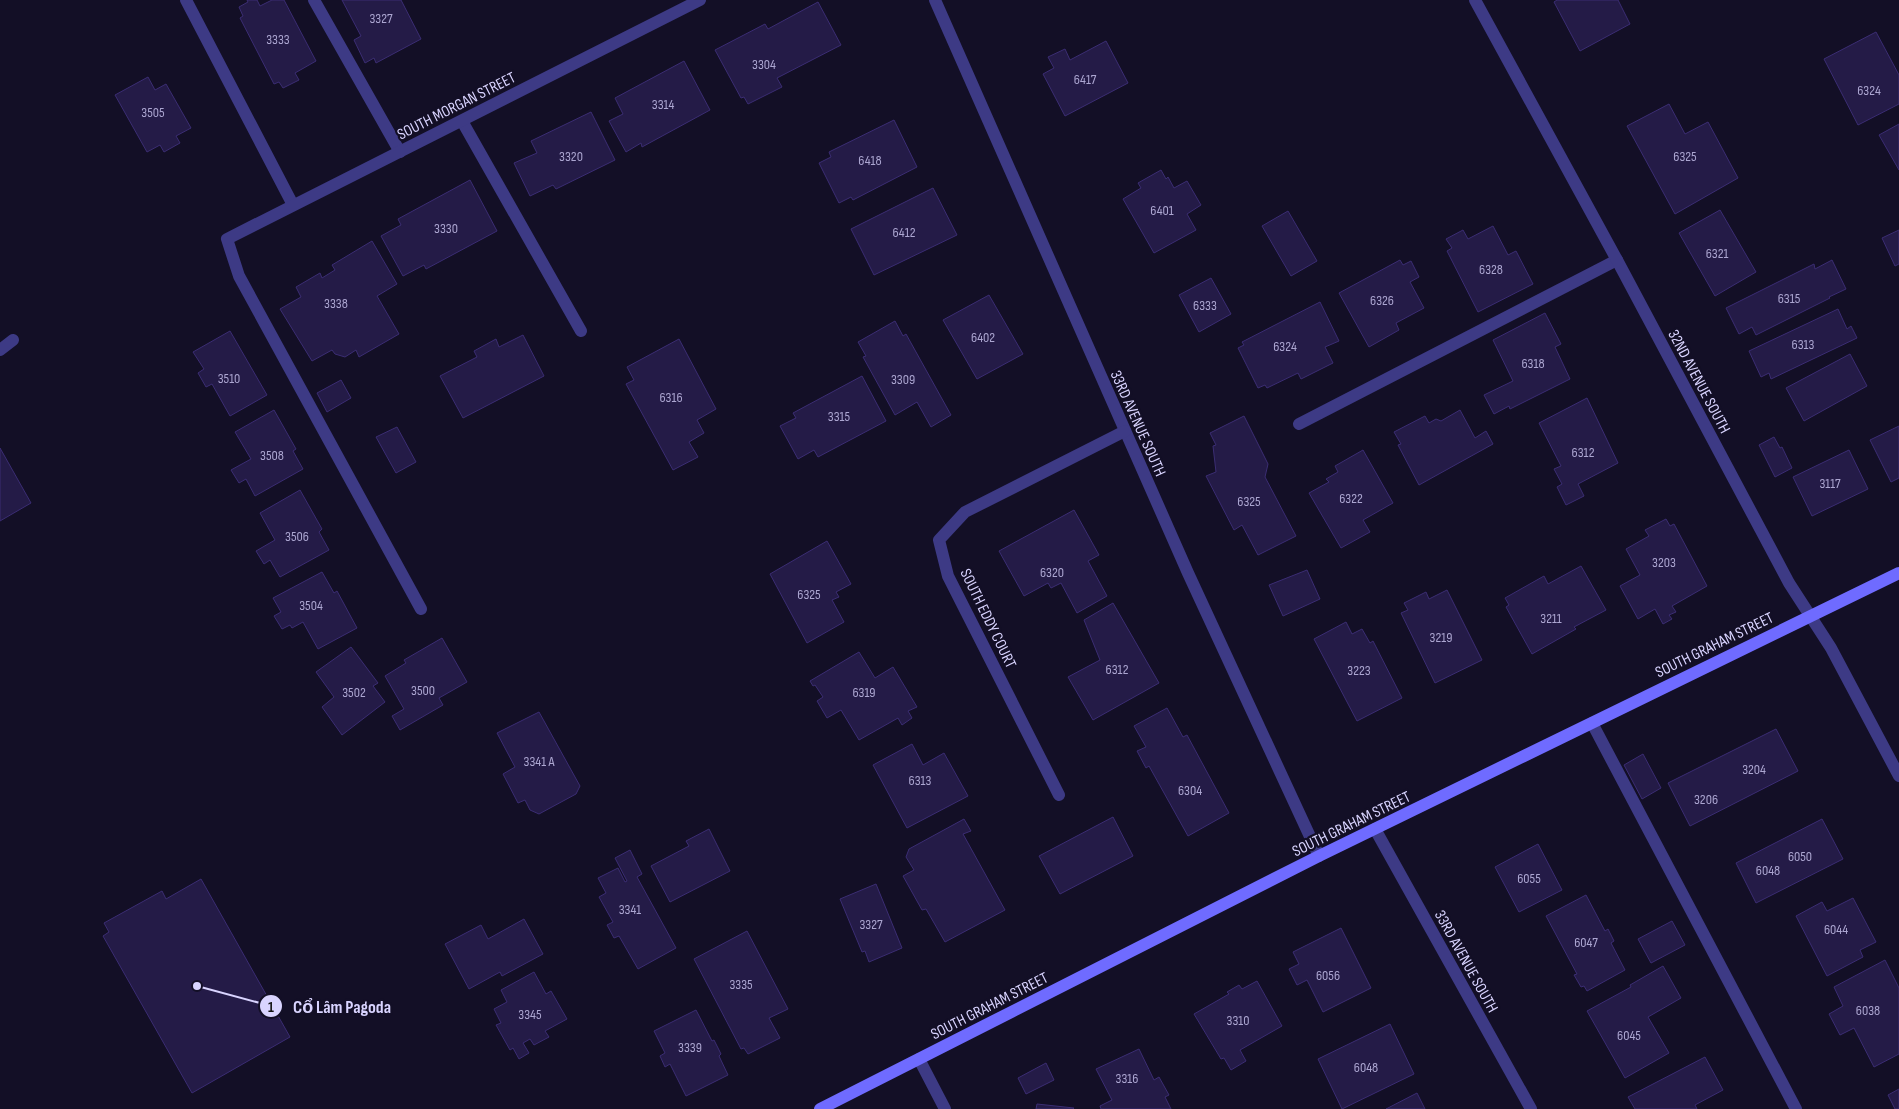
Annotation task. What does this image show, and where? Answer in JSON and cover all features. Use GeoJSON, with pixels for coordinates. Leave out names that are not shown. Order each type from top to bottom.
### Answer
{"type":"FeatureCollection","features":[{"type":"Feature","properties":{"kind":"street"},"geometry":{"type":"LineString","coordinates":[[186,0],[293,205]]}},
{"type":"Feature","properties":{"kind":"street"},"geometry":{"type":"LineString","coordinates":[[314,0],[400,152]]}},
{"type":"Feature","properties":{"kind":"street","name":"SOUTH MORGAN STREET"},"geometry":{"type":"LineString","coordinates":[[420,609],[238,276],[227,239],[700,0]]}},
{"type":"Feature","properties":{"kind":"street","name":"33RD AVENUE SOUTH"},"geometry":{"type":"LineString","coordinates":[[935,0],[1188,573],[1319,856]]}},
{"type":"Feature","properties":{"kind":"street","name":"32ND AVENUE SOUTH"},"geometry":{"type":"LineString","coordinates":[[1474,0],[1617,260],[1789,583],[1831,648],[1899,776]]}},
{"type":"Feature","properties":{"kind":"street"},"geometry":{"type":"LineString","coordinates":[[462,121],[581,331]]}},
{"type":"Feature","properties":{"kind":"street"},"geometry":{"type":"LineString","coordinates":[[1299,424],[1617,260]]}},
{"type":"Feature","properties":{"kind":"street"},"geometry":{"type":"LineString","coordinates":[[0,350],[12,340]]}},
{"type":"Feature","properties":{"kind":"street","name":"SOUTH EDDY COURT"},"geometry":{"type":"LineString","coordinates":[[1059,795],[948,576],[939,540],[965,512],[1125,431]]}},
{"type":"Feature","properties":{"kind":"street","name":"SOUTH GRAHAM STREET"},"geometry":{"type":"LineString","coordinates":[[820,1109],[1319,856],[1899,573]]}},
{"type":"Feature","properties":{"kind":"street"},"geometry":{"type":"LineString","coordinates":[[1592,723],[1796,1109]]}},
{"type":"Feature","properties":{"kind":"street","name":"33RD AVENUE SOUTH"},"geometry":{"type":"LineString","coordinates":[[1375,829],[1531,1109]]}},
{"type":"Feature","properties":{"kind":"street"},"geometry":{"type":"LineString","coordinates":[[919,1059],[945,1109]]}},
{"type":"Feature","properties":{"kind":"building"},"geometry":{"type":"Polygon","coordinates":[[[247,0],[257,0],[260,6],[272,0],[284,0],[316,61],[295,73],[299,80],[283,88],[279,82],[274,84],[240,18],[243,16],[239,7],[248,2],[247,0]]]}},
{"type":"Feature","properties":{"kind":"building"},"geometry":{"type":"Polygon","coordinates":[[[342,0],[401,0],[421,39],[376,63],[374,58],[365,63],[354,40],[361,36],[342,0]]]}},
{"type":"Feature","properties":{"kind":"building"},"geometry":{"type":"Polygon","coordinates":[[[1557,0],[1618,0],[1630,24],[1580,51],[1554,2],[1557,0]]]}},
{"type":"Feature","properties":{"kind":"building"},"geometry":{"type":"Polygon","coordinates":[[[818,2],[841,45],[777,78],[782,87],[748,104],[744,97],[741,98],[715,50],[765,24],[768,29],[818,2]]]}},
{"type":"Feature","properties":{"kind":"building"},"geometry":{"type":"Polygon","coordinates":[[[1876,32],[1899,75],[1899,104],[1858,125],[1824,59],[1876,32]]]}},
{"type":"Feature","properties":{"kind":"building"},"geometry":{"type":"Polygon","coordinates":[[[1106,41],[1128,83],[1065,116],[1043,74],[1054,68],[1048,57],[1065,49],[1070,60],[1106,41]]]}},
{"type":"Feature","properties":{"kind":"building"},"geometry":{"type":"Polygon","coordinates":[[[684,61],[710,110],[642,147],[641,143],[626,152],[609,121],[623,114],[615,98],[684,61]]]}},
{"type":"Feature","properties":{"kind":"building"},"geometry":{"type":"Polygon","coordinates":[[[148,77],[155,90],[166,84],[191,128],[176,136],[180,143],[164,152],[160,145],[147,152],[115,95],[148,77]]]}},
{"type":"Feature","properties":{"kind":"building"},"geometry":{"type":"Polygon","coordinates":[[[1669,104],[1685,134],[1708,122],[1738,178],[1675,214],[1627,126],[1669,104]]]}},
{"type":"Feature","properties":{"kind":"building"},"geometry":{"type":"Polygon","coordinates":[[[591,112],[615,160],[556,189],[553,185],[530,196],[514,163],[537,153],[531,141],[591,112]]]}},
{"type":"Feature","properties":{"kind":"building"},"geometry":{"type":"Polygon","coordinates":[[[894,120],[917,167],[853,200],[851,197],[839,203],[819,163],[831,157],[829,152],[894,120]]]}},
{"type":"Feature","properties":{"kind":"building"},"geometry":{"type":"Polygon","coordinates":[[[1899,124],[1899,170],[1879,135],[1899,124]]]}},
{"type":"Feature","properties":{"kind":"building"},"geometry":{"type":"Polygon","coordinates":[[[1161,170],[1166,179],[1168,177],[1174,188],[1187,181],[1201,205],[1187,214],[1196,230],[1154,253],[1123,199],[1141,188],[1138,183],[1161,170]]]}},
{"type":"Feature","properties":{"kind":"building"},"geometry":{"type":"Polygon","coordinates":[[[470,180],[497,231],[426,269],[424,265],[403,276],[381,236],[401,225],[398,219],[470,180]]]}},
{"type":"Feature","properties":{"kind":"building"},"geometry":{"type":"Polygon","coordinates":[[[933,188],[957,235],[874,275],[851,229],[933,188]]]}},
{"type":"Feature","properties":{"kind":"building"},"geometry":{"type":"Polygon","coordinates":[[[1720,210],[1756,272],[1715,296],[1679,233],[1720,210]]]}},
{"type":"Feature","properties":{"kind":"building"},"geometry":{"type":"Polygon","coordinates":[[[1288,211],[1317,261],[1291,276],[1262,226],[1288,211]]]}},
{"type":"Feature","properties":{"kind":"building"},"geometry":{"type":"Polygon","coordinates":[[[1493,226],[1508,255],[1516,251],[1533,284],[1478,312],[1447,251],[1452,248],[1446,239],[1463,230],[1468,239],[1493,226]]]}},
{"type":"Feature","properties":{"kind":"building"},"geometry":{"type":"Polygon","coordinates":[[[1899,230],[1899,264],[1895,266],[1882,238],[1899,230]]]}},
{"type":"Feature","properties":{"kind":"building"},"geometry":{"type":"Polygon","coordinates":[[[372,241],[397,284],[377,296],[399,334],[359,357],[356,350],[345,357],[335,354],[332,350],[312,361],[280,309],[301,297],[296,287],[320,273],[322,278],[335,270],[332,265],[372,241]]]}},
{"type":"Feature","properties":{"kind":"building"},"geometry":{"type":"Polygon","coordinates":[[[1400,260],[1403,265],[1411,261],[1419,277],[1410,282],[1424,308],[1396,323],[1399,330],[1369,347],[1339,293],[1400,260]]]}},
{"type":"Feature","properties":{"kind":"building"},"geometry":{"type":"Polygon","coordinates":[[[1832,260],[1846,289],[1756,335],[1752,327],[1739,334],[1726,308],[1814,264],[1815,269],[1832,260]]]}},
{"type":"Feature","properties":{"kind":"building"},"geometry":{"type":"Polygon","coordinates":[[[1211,278],[1231,314],[1199,332],[1179,295],[1211,278]]]}},
{"type":"Feature","properties":{"kind":"building"},"geometry":{"type":"Polygon","coordinates":[[[989,295],[1023,354],[977,379],[943,320],[989,295]]]}},
{"type":"Feature","properties":{"kind":"building"},"geometry":{"type":"Polygon","coordinates":[[[1320,302],[1339,341],[1325,347],[1333,363],[1301,379],[1298,373],[1267,388],[1265,385],[1258,388],[1238,348],[1244,345],[1242,342],[1320,302]]]}},
{"type":"Feature","properties":{"kind":"building"},"geometry":{"type":"Polygon","coordinates":[[[1838,309],[1847,329],[1851,326],[1857,338],[1771,379],[1769,373],[1761,377],[1749,351],[1838,309]]]}},
{"type":"Feature","properties":{"kind":"building"},"geometry":{"type":"Polygon","coordinates":[[[1545,313],[1561,344],[1555,347],[1570,379],[1510,409],[1509,406],[1494,414],[1484,395],[1513,381],[1493,340],[1545,313]]]}},
{"type":"Feature","properties":{"kind":"building"},"geometry":{"type":"Polygon","coordinates":[[[895,321],[903,336],[906,334],[951,415],[931,427],[917,402],[895,415],[863,357],[866,356],[858,342],[895,321]]]}},
{"type":"Feature","properties":{"kind":"building"},"geometry":{"type":"Polygon","coordinates":[[[230,331],[267,395],[230,416],[212,384],[206,387],[198,373],[204,369],[193,352],[230,331]]]}},
{"type":"Feature","properties":{"kind":"building"},"geometry":{"type":"Polygon","coordinates":[[[523,335],[544,376],[463,418],[440,376],[477,357],[474,351],[496,339],[499,347],[523,335]]]}},
{"type":"Feature","properties":{"kind":"building"},"geometry":{"type":"Polygon","coordinates":[[[679,339],[716,409],[697,420],[704,433],[689,442],[698,457],[673,470],[626,384],[634,380],[627,367],[679,339]]]}},
{"type":"Feature","properties":{"kind":"building"},"geometry":{"type":"Polygon","coordinates":[[[1850,354],[1867,386],[1804,421],[1786,388],[1850,354]]]}},
{"type":"Feature","properties":{"kind":"building"},"geometry":{"type":"Polygon","coordinates":[[[862,376],[886,421],[818,457],[814,450],[798,459],[780,426],[796,418],[793,413],[862,376]]]}},
{"type":"Feature","properties":{"kind":"building"},"geometry":{"type":"Polygon","coordinates":[[[341,380],[351,398],[327,412],[317,393],[341,380]]]}},
{"type":"Feature","properties":{"kind":"building"},"geometry":{"type":"Polygon","coordinates":[[[1587,398],[1618,463],[1578,484],[1584,496],[1566,505],[1557,487],[1562,484],[1554,469],[1561,466],[1539,423],[1587,398]]]}},
{"type":"Feature","properties":{"kind":"building"},"geometry":{"type":"Polygon","coordinates":[[[274,410],[296,449],[293,451],[303,469],[255,496],[246,479],[239,483],[231,470],[251,459],[235,432],[274,410]]]}},
{"type":"Feature","properties":{"kind":"building"},"geometry":{"type":"Polygon","coordinates":[[[1460,410],[1475,438],[1486,431],[1493,444],[1419,485],[1398,445],[1401,444],[1394,432],[1425,416],[1429,423],[1436,419],[1441,421],[1460,410]]]}},
{"type":"Feature","properties":{"kind":"building"},"geometry":{"type":"Polygon","coordinates":[[[1244,416],[1268,464],[1265,477],[1296,536],[1258,555],[1242,525],[1234,530],[1206,476],[1216,472],[1213,446],[1216,445],[1210,433],[1244,416]]]}},
{"type":"Feature","properties":{"kind":"building"},"geometry":{"type":"Polygon","coordinates":[[[1899,426],[1899,478],[1891,482],[1870,440],[1899,426]]]}},
{"type":"Feature","properties":{"kind":"building"},"geometry":{"type":"Polygon","coordinates":[[[397,427],[416,462],[396,473],[376,437],[397,427]]]}},
{"type":"Feature","properties":{"kind":"building"},"geometry":{"type":"Polygon","coordinates":[[[1774,437],[1780,448],[1782,447],[1792,468],[1775,477],[1759,445],[1774,437]]]}},
{"type":"Feature","properties":{"kind":"building"},"geometry":{"type":"Polygon","coordinates":[[[0,448],[31,503],[0,521],[0,448]]]}},
{"type":"Feature","properties":{"kind":"building"},"geometry":{"type":"Polygon","coordinates":[[[1363,450],[1393,503],[1363,520],[1370,532],[1341,548],[1309,493],[1329,482],[1326,479],[1338,472],[1335,466],[1363,450]]]}},
{"type":"Feature","properties":{"kind":"building"},"geometry":{"type":"Polygon","coordinates":[[[1849,450],[1868,489],[1812,516],[1793,477],[1849,450]]]}},
{"type":"Feature","properties":{"kind":"building"},"geometry":{"type":"Polygon","coordinates":[[[300,490],[322,529],[319,532],[329,550],[280,577],[270,560],[264,564],[256,551],[275,540],[260,513],[300,490]]]}},
{"type":"Feature","properties":{"kind":"building"},"geometry":{"type":"Polygon","coordinates":[[[1074,510],[1099,555],[1088,561],[1107,596],[1077,613],[1061,583],[1051,588],[1048,583],[1024,596],[999,551],[1074,510]]]}},
{"type":"Feature","properties":{"kind":"building"},"geometry":{"type":"Polygon","coordinates":[[[1666,519],[1670,526],[1674,524],[1707,586],[1672,606],[1676,612],[1669,615],[1672,619],[1663,624],[1655,609],[1638,619],[1620,586],[1640,575],[1626,549],[1649,536],[1645,530],[1666,519]]]}},
{"type":"Feature","properties":{"kind":"building"},"geometry":{"type":"Polygon","coordinates":[[[827,541],[851,584],[836,592],[839,597],[832,600],[844,622],[807,643],[770,574],[827,541]]]}},
{"type":"Feature","properties":{"kind":"building"},"geometry":{"type":"Polygon","coordinates":[[[1581,566],[1606,610],[1574,627],[1576,629],[1532,654],[1506,607],[1509,605],[1505,598],[1544,576],[1548,584],[1581,566]]]}},
{"type":"Feature","properties":{"kind":"building"},"geometry":{"type":"Polygon","coordinates":[[[1307,570],[1320,599],[1283,616],[1269,585],[1307,570]]]}},
{"type":"Feature","properties":{"kind":"building"},"geometry":{"type":"Polygon","coordinates":[[[322,572],[334,593],[337,591],[357,628],[318,649],[303,622],[292,628],[290,625],[282,629],[274,616],[281,612],[273,598],[322,572]]]}},
{"type":"Feature","properties":{"kind":"building"},"geometry":{"type":"Polygon","coordinates":[[[1447,590],[1482,660],[1435,683],[1401,613],[1408,610],[1404,603],[1426,592],[1429,599],[1447,590]]]}},
{"type":"Feature","properties":{"kind":"building"},"geometry":{"type":"Polygon","coordinates":[[[1113,603],[1159,683],[1093,720],[1068,677],[1100,660],[1084,620],[1113,603]]]}},
{"type":"Feature","properties":{"kind":"building"},"geometry":{"type":"Polygon","coordinates":[[[1346,622],[1352,634],[1362,629],[1370,643],[1373,641],[1402,698],[1357,721],[1314,639],[1346,622]]]}},
{"type":"Feature","properties":{"kind":"building"},"geometry":{"type":"Polygon","coordinates":[[[442,638],[467,682],[439,698],[443,705],[400,730],[392,716],[404,709],[385,676],[406,663],[404,660],[442,638]]]}},
{"type":"Feature","properties":{"kind":"building"},"geometry":{"type":"Polygon","coordinates":[[[351,647],[378,683],[373,686],[385,702],[342,735],[322,707],[334,697],[316,672],[351,647]]]}},
{"type":"Feature","properties":{"kind":"building"},"geometry":{"type":"Polygon","coordinates":[[[859,652],[875,678],[893,667],[917,707],[908,711],[912,718],[902,725],[898,718],[859,740],[841,710],[827,718],[817,701],[823,697],[810,681],[859,652]]]}},
{"type":"Feature","properties":{"kind":"building"},"geometry":{"type":"Polygon","coordinates":[[[1167,708],[1183,737],[1187,735],[1229,813],[1188,836],[1149,766],[1146,768],[1137,751],[1146,747],[1134,726],[1167,708]]]}},
{"type":"Feature","properties":{"kind":"building"},"geometry":{"type":"Polygon","coordinates":[[[539,712],[580,786],[576,794],[539,814],[530,810],[525,800],[518,803],[503,774],[515,767],[497,733],[539,712]]]}},
{"type":"Feature","properties":{"kind":"building"},"geometry":{"type":"Polygon","coordinates":[[[1776,729],[1798,771],[1690,826],[1668,783],[1776,729]]]}},
{"type":"Feature","properties":{"kind":"building"},"geometry":{"type":"Polygon","coordinates":[[[912,744],[923,765],[944,753],[968,796],[907,828],[873,765],[912,744]]]}},
{"type":"Feature","properties":{"kind":"building"},"geometry":{"type":"Polygon","coordinates":[[[1643,754],[1661,788],[1642,799],[1624,765],[1643,754]]]}},
{"type":"Feature","properties":{"kind":"building"},"geometry":{"type":"Polygon","coordinates":[[[1113,817],[1133,856],[1060,894],[1039,856],[1113,817]]]}},
{"type":"Feature","properties":{"kind":"building"},"geometry":{"type":"Polygon","coordinates":[[[964,819],[971,831],[963,834],[1005,910],[945,942],[926,909],[922,910],[903,876],[914,870],[906,857],[909,849],[964,819]]]}},
{"type":"Feature","properties":{"kind":"building"},"geometry":{"type":"Polygon","coordinates":[[[1822,819],[1843,859],[1756,903],[1736,863],[1822,819]]]}},
{"type":"Feature","properties":{"kind":"building"},"geometry":{"type":"Polygon","coordinates":[[[709,829],[730,871],[670,902],[651,866],[689,846],[686,841],[709,829]]]}},
{"type":"Feature","properties":{"kind":"building"},"geometry":{"type":"Polygon","coordinates":[[[1538,844],[1562,890],[1519,912],[1495,867],[1538,844]]]}},
{"type":"Feature","properties":{"kind":"building"},"geometry":{"type":"Polygon","coordinates":[[[630,850],[642,874],[637,877],[676,948],[638,969],[619,936],[614,938],[607,925],[613,922],[599,897],[606,893],[598,878],[618,868],[625,882],[627,881],[615,858],[630,850]]]}},
{"type":"Feature","properties":{"kind":"building"},"geometry":{"type":"Polygon","coordinates":[[[201,879],[290,1037],[192,1093],[103,936],[109,932],[104,923],[162,891],[166,899],[201,879]]]}},
{"type":"Feature","properties":{"kind":"building"},"geometry":{"type":"Polygon","coordinates":[[[876,884],[902,948],[869,962],[865,951],[862,952],[840,899],[876,884]]]}},
{"type":"Feature","properties":{"kind":"building"},"geometry":{"type":"Polygon","coordinates":[[[1586,895],[1605,931],[1608,929],[1614,941],[1611,943],[1625,970],[1587,991],[1584,986],[1581,987],[1574,975],[1577,974],[1546,916],[1586,895]]]}},
{"type":"Feature","properties":{"kind":"building"},"geometry":{"type":"Polygon","coordinates":[[[1853,898],[1876,942],[1860,950],[1863,957],[1827,976],[1796,916],[1822,902],[1827,911],[1853,898]]]}},
{"type":"Feature","properties":{"kind":"building"},"geometry":{"type":"Polygon","coordinates":[[[524,919],[543,954],[502,976],[500,972],[469,989],[445,944],[481,925],[488,939],[524,919]]]}},
{"type":"Feature","properties":{"kind":"building"},"geometry":{"type":"Polygon","coordinates":[[[1672,921],[1685,945],[1651,963],[1638,939],[1672,921]]]}},
{"type":"Feature","properties":{"kind":"building"},"geometry":{"type":"Polygon","coordinates":[[[1341,928],[1371,988],[1323,1012],[1307,980],[1297,985],[1289,969],[1299,964],[1293,952],[1341,928]]]}},
{"type":"Feature","properties":{"kind":"building"},"geometry":{"type":"Polygon","coordinates":[[[747,931],[788,1009],[769,1018],[780,1038],[748,1054],[744,1048],[741,1049],[694,959],[747,931]]]}},
{"type":"Feature","properties":{"kind":"building"},"geometry":{"type":"Polygon","coordinates":[[[1885,960],[1899,988],[1899,1054],[1874,1067],[1854,1028],[1840,1035],[1829,1014],[1843,1006],[1834,987],[1885,960]]]}},
{"type":"Feature","properties":{"kind":"building"},"geometry":{"type":"Polygon","coordinates":[[[1663,966],[1681,998],[1648,1017],[1669,1053],[1625,1078],[1587,1011],[1631,987],[1630,985],[1663,966]]]}},
{"type":"Feature","properties":{"kind":"building"},"geometry":{"type":"Polygon","coordinates":[[[534,972],[546,994],[551,991],[567,1019],[545,1031],[549,1037],[534,1045],[530,1039],[523,1043],[529,1053],[519,1059],[513,1048],[510,1050],[496,1025],[501,1023],[494,1009],[507,1002],[501,990],[534,972]]]}},
{"type":"Feature","properties":{"kind":"building"},"geometry":{"type":"Polygon","coordinates":[[[1257,981],[1282,1026],[1240,1050],[1246,1061],[1231,1070],[1224,1058],[1221,1059],[1194,1014],[1229,994],[1227,992],[1239,985],[1242,989],[1257,981]]]}},
{"type":"Feature","properties":{"kind":"building"},"geometry":{"type":"Polygon","coordinates":[[[696,1010],[721,1054],[719,1056],[728,1075],[686,1096],[670,1064],[665,1067],[660,1056],[665,1053],[654,1031],[696,1010]]]}},
{"type":"Feature","properties":{"kind":"building"},"geometry":{"type":"Polygon","coordinates":[[[1390,1024],[1414,1074],[1342,1109],[1318,1059],[1390,1024]]]}},
{"type":"Feature","properties":{"kind":"building"},"geometry":{"type":"Polygon","coordinates":[[[1139,1049],[1154,1080],[1159,1077],[1169,1095],[1165,1097],[1171,1109],[1101,1109],[1100,1106],[1112,1100],[1096,1069],[1139,1049]]]}},
{"type":"Feature","properties":{"kind":"building"},"geometry":{"type":"Polygon","coordinates":[[[1705,1057],[1723,1090],[1695,1105],[1697,1109],[1635,1109],[1628,1097],[1705,1057]]]}},
{"type":"Feature","properties":{"kind":"building"},"geometry":{"type":"Polygon","coordinates":[[[1046,1063],[1054,1080],[1026,1094],[1018,1078],[1046,1063]]]}},
{"type":"Feature","properties":{"kind":"building"},"geometry":{"type":"Polygon","coordinates":[[[1899,1089],[1899,1109],[1895,1109],[1888,1095],[1899,1089]]]}},
{"type":"Feature","properties":{"kind":"building"},"geometry":{"type":"Polygon","coordinates":[[[1417,1093],[1425,1109],[1386,1109],[1417,1093]]]}},
{"type":"Feature","properties":{"kind":"building"},"geometry":{"type":"Polygon","coordinates":[[[1037,1104],[1074,1108],[1036,1109],[1037,1104]]]}},
{"type":"Feature","properties":{"kind":"place","name":"Cổ Lâm Pagoda"},"geometry":{"type":"Point","coordinates":[197,986]}}]}
